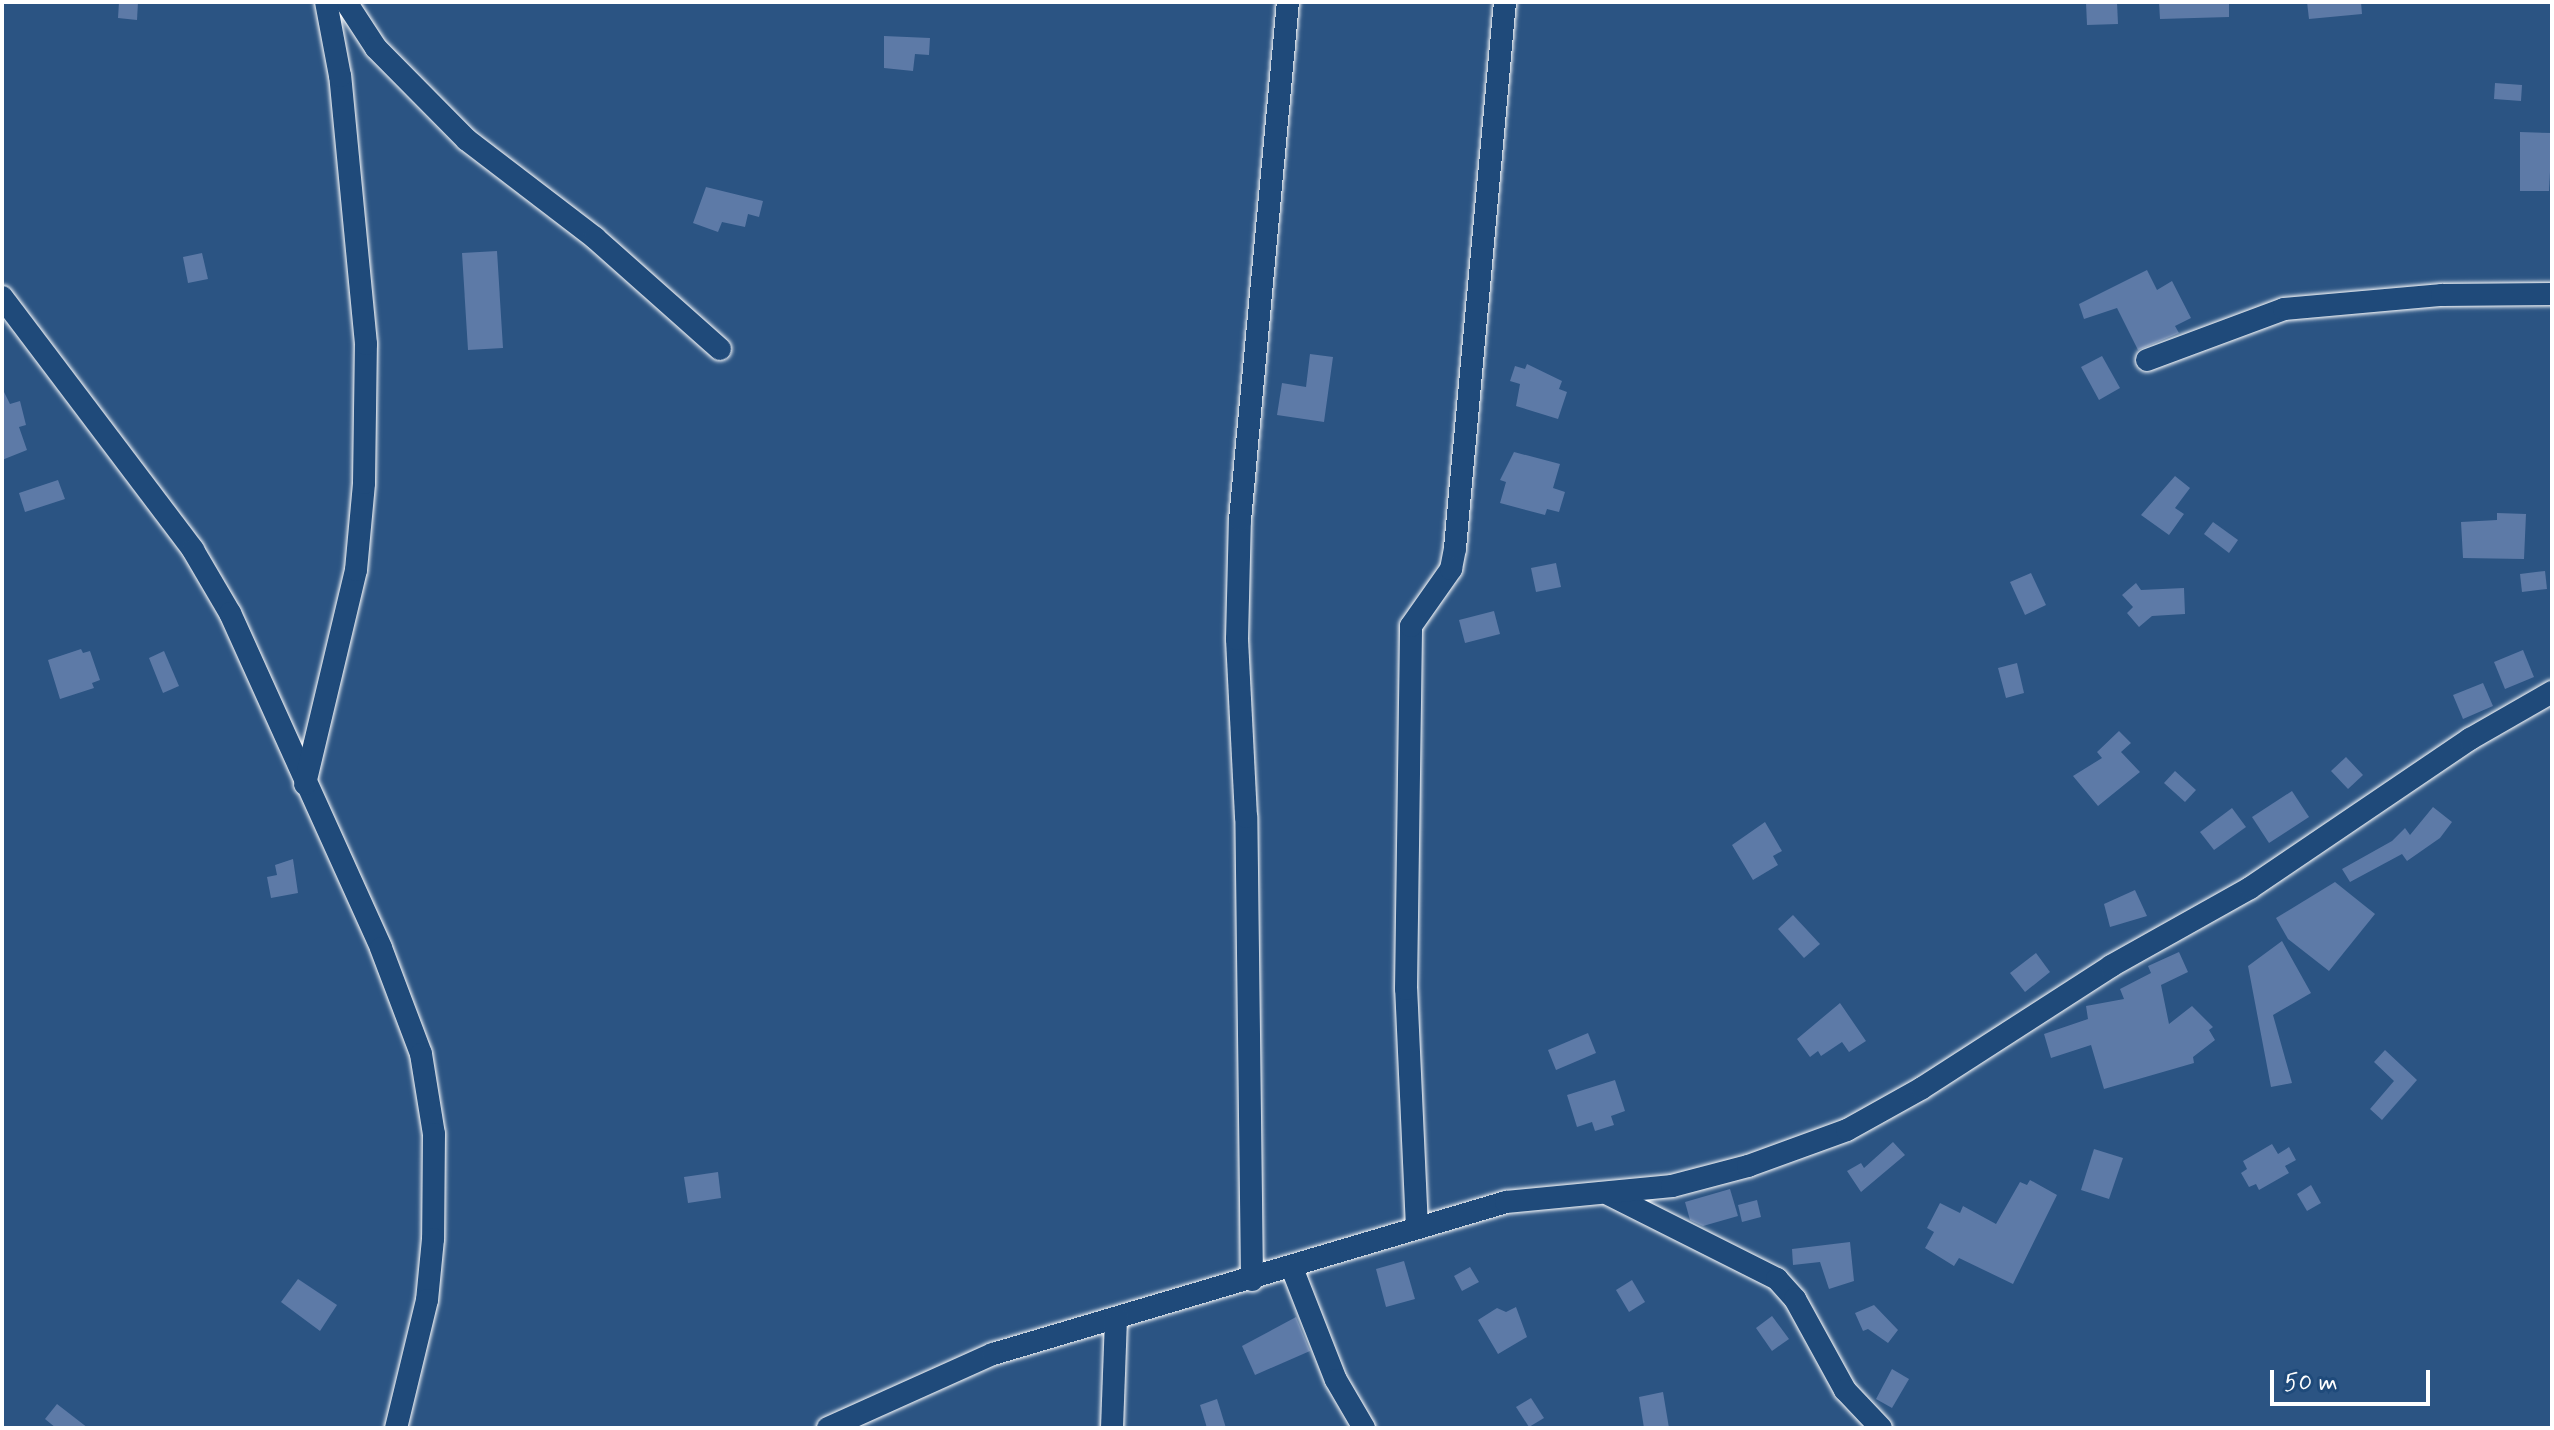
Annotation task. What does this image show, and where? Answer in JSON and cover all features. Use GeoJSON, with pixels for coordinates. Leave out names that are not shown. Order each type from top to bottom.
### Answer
{"type":"FeatureCollection","features":[{"type":"Feature","properties":{"kind":"street"},"geometry":{"type":"LineString","coordinates":[[305,784],[356,570],[364,483],[366,344],[340,76],[326,2]]}},
{"type":"Feature","properties":{"kind":"street"},"geometry":{"type":"LineString","coordinates":[[346,2],[376,48],[446,120],[595,238],[720,349]]}},
{"type":"Feature","properties":{"kind":"street"},"geometry":{"type":"LineString","coordinates":[[1252,1280],[1246,817],[1237,639],[1240,520],[1288,2]]}},
{"type":"Feature","properties":{"kind":"street"},"geometry":{"type":"LineString","coordinates":[[1417,1228],[1406,989],[1411,626],[1451,569],[1455,548],[1505,2]]}},
{"type":"Feature","properties":{"kind":"street"},"geometry":{"type":"LineString","coordinates":[[2147,360],[2242,321],[2295,307],[2442,295],[2552,294]]}},
{"type":"Feature","properties":{"kind":"street"},"geometry":{"type":"LineString","coordinates":[[2,297],[193,550],[230,613],[381,948],[421,1054],[434,1134],[427,1300],[396,1428]]}},
{"type":"Feature","properties":{"kind":"street"},"geometry":{"type":"LineString","coordinates":[[828,1428],[993,1354],[1252,1280],[1506,1202],[1672,1186],[1748,1166],[1875,1116],[2111,966],[2275,872],[2470,739],[2552,692]]}},
{"type":"Feature","properties":{"kind":"street"},"geometry":{"type":"LineString","coordinates":[[1609,1194],[1777,1279],[1795,1299],[1845,1390],[1881,1428]]}},
{"type":"Feature","properties":{"kind":"street"},"geometry":{"type":"LineString","coordinates":[[1292,1268],[1336,1380],[1364,1428]]}},
{"type":"Feature","properties":{"kind":"street"},"geometry":{"type":"LineString","coordinates":[[1112,1428],[1116,1318]]}},
{"type":"Feature","properties":{"kind":"building"},"geometry":{"type":"Polygon","coordinates":[[[119,2],[138,2],[137,20],[118,18],[119,2]]]}},
{"type":"Feature","properties":{"kind":"building"},"geometry":{"type":"Polygon","coordinates":[[[2086,2],[2117,2],[2118,24],[2087,25],[2086,2]]]}},
{"type":"Feature","properties":{"kind":"building"},"geometry":{"type":"Polygon","coordinates":[[[2159,2],[2229,2],[2229,17],[2160,19],[2159,2]]]}},
{"type":"Feature","properties":{"kind":"building"},"geometry":{"type":"Polygon","coordinates":[[[2307,2],[2361,2],[2362,14],[2309,19],[2307,2]]]}},
{"type":"Feature","properties":{"kind":"building"},"geometry":{"type":"Polygon","coordinates":[[[884,36],[930,38],[929,55],[915,54],[913,71],[884,68],[884,36]]]}},
{"type":"Feature","properties":{"kind":"building"},"geometry":{"type":"Polygon","coordinates":[[[2495,83],[2522,85],[2521,101],[2494,99],[2495,83]]]}},
{"type":"Feature","properties":{"kind":"building"},"geometry":{"type":"Polygon","coordinates":[[[2520,132],[2552,133],[2549,191],[2520,191],[2520,132]]]}},
{"type":"Feature","properties":{"kind":"building"},"geometry":{"type":"Polygon","coordinates":[[[706,187],[763,201],[759,217],[748,214],[745,227],[722,222],[718,232],[693,223],[706,187]]]}},
{"type":"Feature","properties":{"kind":"building"},"geometry":{"type":"Polygon","coordinates":[[[497,251],[503,348],[468,350],[462,253],[497,251]]]}},
{"type":"Feature","properties":{"kind":"building"},"geometry":{"type":"Polygon","coordinates":[[[202,253],[208,279],[188,283],[183,257],[202,253]]]}},
{"type":"Feature","properties":{"kind":"building"},"geometry":{"type":"Polygon","coordinates":[[[2147,270],[2157,290],[2172,281],[2191,318],[2175,326],[2179,333],[2138,350],[2117,308],[2084,319],[2079,304],[2147,270]]]}},
{"type":"Feature","properties":{"kind":"building"},"geometry":{"type":"Polygon","coordinates":[[[1310,354],[1333,357],[1324,422],[1277,415],[1282,383],[1306,387],[1310,354]]]}},
{"type":"Feature","properties":{"kind":"building"},"geometry":{"type":"Polygon","coordinates":[[[2102,356],[2120,388],[2099,400],[2081,367],[2102,356]]]}},
{"type":"Feature","properties":{"kind":"building"},"geometry":{"type":"Polygon","coordinates":[[[1527,364],[1562,381],[1559,389],[1567,392],[1558,419],[1516,406],[1520,384],[1510,381],[1515,366],[1525,369],[1527,364]]]}},
{"type":"Feature","properties":{"kind":"building"},"geometry":{"type":"Polygon","coordinates":[[[2,388],[10,404],[20,401],[26,425],[19,427],[27,450],[2,460],[2,388]]]}},
{"type":"Feature","properties":{"kind":"building"},"geometry":{"type":"Polygon","coordinates":[[[1514,452],[1560,464],[1553,488],[1565,492],[1559,512],[1547,509],[1545,515],[1500,503],[1506,482],[1500,480],[1514,452]]]}},
{"type":"Feature","properties":{"kind":"building"},"geometry":{"type":"Polygon","coordinates":[[[2175,476],[2190,488],[2175,508],[2184,514],[2169,535],[2141,515],[2175,476]]]}},
{"type":"Feature","properties":{"kind":"building"},"geometry":{"type":"Polygon","coordinates":[[[58,480],[65,499],[25,512],[19,493],[58,480]]]}},
{"type":"Feature","properties":{"kind":"building"},"geometry":{"type":"Polygon","coordinates":[[[2497,513],[2526,514],[2524,559],[2463,558],[2461,522],[2497,520],[2497,513]]]}},
{"type":"Feature","properties":{"kind":"building"},"geometry":{"type":"Polygon","coordinates":[[[2213,522],[2238,540],[2229,553],[2204,534],[2213,522]]]}},
{"type":"Feature","properties":{"kind":"building"},"geometry":{"type":"Polygon","coordinates":[[[1556,563],[1561,587],[1536,592],[1531,568],[1556,563]]]}},
{"type":"Feature","properties":{"kind":"building"},"geometry":{"type":"Polygon","coordinates":[[[2545,571],[2547,589],[2522,592],[2520,574],[2545,571]]]}},
{"type":"Feature","properties":{"kind":"building"},"geometry":{"type":"Polygon","coordinates":[[[2031,573],[2046,605],[2025,615],[2010,582],[2031,573]]]}},
{"type":"Feature","properties":{"kind":"building"},"geometry":{"type":"Polygon","coordinates":[[[2136,583],[2141,590],[2184,588],[2185,614],[2152,616],[2139,627],[2127,613],[2133,607],[2122,595],[2136,583]]]}},
{"type":"Feature","properties":{"kind":"building"},"geometry":{"type":"Polygon","coordinates":[[[1494,611],[1500,634],[1465,643],[1459,620],[1494,611]]]}},
{"type":"Feature","properties":{"kind":"building"},"geometry":{"type":"Polygon","coordinates":[[[81,649],[83,653],[90,651],[100,680],[92,683],[94,688],[60,699],[48,660],[81,649]]]}},
{"type":"Feature","properties":{"kind":"building"},"geometry":{"type":"Polygon","coordinates":[[[2523,650],[2534,677],[2505,689],[2494,662],[2523,650]]]}},
{"type":"Feature","properties":{"kind":"building"},"geometry":{"type":"Polygon","coordinates":[[[164,651],[179,686],[163,693],[149,658],[164,651]]]}},
{"type":"Feature","properties":{"kind":"building"},"geometry":{"type":"Polygon","coordinates":[[[2017,663],[2024,693],[2006,698],[1998,668],[2017,663]]]}},
{"type":"Feature","properties":{"kind":"building"},"geometry":{"type":"Polygon","coordinates":[[[2483,683],[2493,706],[2463,719],[2453,695],[2483,683]]]}},
{"type":"Feature","properties":{"kind":"building"},"geometry":{"type":"Polygon","coordinates":[[[2119,731],[2131,743],[2121,752],[2140,772],[2098,806],[2073,776],[2102,758],[2097,752],[2119,731]]]}},
{"type":"Feature","properties":{"kind":"building"},"geometry":{"type":"Polygon","coordinates":[[[2346,757],[2363,775],[2348,789],[2331,771],[2346,757]]]}},
{"type":"Feature","properties":{"kind":"building"},"geometry":{"type":"Polygon","coordinates":[[[2175,771],[2196,790],[2185,802],[2164,783],[2175,771]]]}},
{"type":"Feature","properties":{"kind":"building"},"geometry":{"type":"Polygon","coordinates":[[[2292,791],[2309,817],[2269,843],[2252,817],[2292,791]]]}},
{"type":"Feature","properties":{"kind":"building"},"geometry":{"type":"Polygon","coordinates":[[[2433,807],[2452,822],[2440,838],[2407,861],[2402,854],[2350,882],[2342,869],[2392,841],[2405,828],[2410,835],[2433,807]]]}},
{"type":"Feature","properties":{"kind":"building"},"geometry":{"type":"Polygon","coordinates":[[[2232,808],[2246,827],[2214,850],[2200,832],[2232,808]]]}},
{"type":"Feature","properties":{"kind":"building"},"geometry":{"type":"Polygon","coordinates":[[[1765,822],[1782,851],[1773,856],[1778,865],[1753,880],[1732,845],[1765,822]]]}},
{"type":"Feature","properties":{"kind":"building"},"geometry":{"type":"Polygon","coordinates":[[[293,859],[298,893],[271,898],[267,877],[277,875],[275,865],[293,859]]]}},
{"type":"Feature","properties":{"kind":"building"},"geometry":{"type":"Polygon","coordinates":[[[2335,882],[2375,914],[2329,971],[2288,939],[2276,918],[2335,882]]]}},
{"type":"Feature","properties":{"kind":"building"},"geometry":{"type":"Polygon","coordinates":[[[2135,890],[2147,916],[2110,927],[2104,904],[2135,890]]]}},
{"type":"Feature","properties":{"kind":"building"},"geometry":{"type":"Polygon","coordinates":[[[1793,915],[1820,944],[1804,958],[1778,929],[1793,915]]]}},
{"type":"Feature","properties":{"kind":"building"},"geometry":{"type":"Polygon","coordinates":[[[2282,941],[2311,993],[2273,1015],[2292,1083],[2271,1087],[2248,966],[2282,941]]]}},
{"type":"Feature","properties":{"kind":"building"},"geometry":{"type":"Polygon","coordinates":[[[2179,952],[2188,972],[2161,985],[2169,1024],[2192,1006],[2213,1027],[2209,1030],[2215,1040],[2193,1057],[2194,1063],[2104,1089],[2091,1045],[2051,1058],[2044,1034],[2088,1019],[2086,1006],[2124,999],[2120,989],[2151,973],[2148,966],[2179,952]]]}},
{"type":"Feature","properties":{"kind":"building"},"geometry":{"type":"Polygon","coordinates":[[[2036,953],[2050,972],[2025,992],[2010,973],[2036,953]]]}},
{"type":"Feature","properties":{"kind":"building"},"geometry":{"type":"Polygon","coordinates":[[[1840,1003],[1866,1041],[1849,1052],[1842,1042],[1821,1056],[1818,1051],[1810,1057],[1797,1039],[1840,1003]]]}},
{"type":"Feature","properties":{"kind":"building"},"geometry":{"type":"Polygon","coordinates":[[[1588,1033],[1596,1053],[1556,1070],[1548,1050],[1588,1033]]]}},
{"type":"Feature","properties":{"kind":"building"},"geometry":{"type":"Polygon","coordinates":[[[2385,1050],[2417,1080],[2382,1120],[2370,1109],[2394,1081],[2374,1062],[2385,1050]]]}},
{"type":"Feature","properties":{"kind":"building"},"geometry":{"type":"Polygon","coordinates":[[[1615,1080],[1625,1111],[1611,1116],[1614,1125],[1595,1131],[1592,1122],[1577,1127],[1567,1095],[1615,1080]]]}},
{"type":"Feature","properties":{"kind":"building"},"geometry":{"type":"Polygon","coordinates":[[[1893,1142],[1905,1155],[1861,1192],[1847,1171],[1861,1163],[1864,1168],[1893,1142]]]}},
{"type":"Feature","properties":{"kind":"building"},"geometry":{"type":"Polygon","coordinates":[[[2272,1144],[2278,1154],[2289,1147],[2296,1160],[2285,1166],[2289,1173],[2259,1190],[2256,1184],[2249,1187],[2241,1173],[2247,1169],[2243,1161],[2272,1144]]]}},
{"type":"Feature","properties":{"kind":"building"},"geometry":{"type":"Polygon","coordinates":[[[2094,1149],[2123,1158],[2109,1199],[2081,1190],[2094,1149]]]}},
{"type":"Feature","properties":{"kind":"building"},"geometry":{"type":"Polygon","coordinates":[[[718,1172],[721,1198],[688,1203],[684,1177],[718,1172]]]}},
{"type":"Feature","properties":{"kind":"building"},"geometry":{"type":"Polygon","coordinates":[[[2030,1180],[2057,1195],[2013,1284],[1959,1258],[1954,1266],[1925,1248],[1934,1232],[1927,1228],[1940,1203],[1960,1213],[1963,1206],[1996,1224],[2020,1182],[2027,1185],[2030,1180]]]}},
{"type":"Feature","properties":{"kind":"building"},"geometry":{"type":"Polygon","coordinates":[[[2311,1185],[2321,1203],[2307,1211],[2297,1194],[2311,1185]]]}},
{"type":"Feature","properties":{"kind":"building"},"geometry":{"type":"Polygon","coordinates":[[[1730,1189],[1738,1216],[1703,1226],[1690,1220],[1685,1202],[1730,1189]]]}},
{"type":"Feature","properties":{"kind":"building"},"geometry":{"type":"Polygon","coordinates":[[[1757,1200],[1761,1217],[1742,1222],[1738,1205],[1757,1200]]]}},
{"type":"Feature","properties":{"kind":"building"},"geometry":{"type":"Polygon","coordinates":[[[1850,1242],[1854,1281],[1829,1289],[1820,1262],[1793,1265],[1792,1249],[1850,1242]]]}},
{"type":"Feature","properties":{"kind":"building"},"geometry":{"type":"Polygon","coordinates":[[[1404,1261],[1415,1299],[1386,1307],[1376,1269],[1404,1261]]]}},
{"type":"Feature","properties":{"kind":"building"},"geometry":{"type":"Polygon","coordinates":[[[1470,1267],[1479,1282],[1462,1291],[1454,1276],[1470,1267]]]}},
{"type":"Feature","properties":{"kind":"building"},"geometry":{"type":"Polygon","coordinates":[[[298,1279],[337,1305],[320,1331],[281,1302],[298,1279]]]}},
{"type":"Feature","properties":{"kind":"building"},"geometry":{"type":"Polygon","coordinates":[[[1632,1280],[1645,1302],[1629,1312],[1616,1290],[1632,1280]]]}},
{"type":"Feature","properties":{"kind":"building"},"geometry":{"type":"Polygon","coordinates":[[[1874,1305],[1898,1330],[1888,1343],[1868,1329],[1863,1331],[1855,1313],[1874,1305]]]}},
{"type":"Feature","properties":{"kind":"building"},"geometry":{"type":"Polygon","coordinates":[[[1516,1307],[1527,1337],[1498,1354],[1478,1320],[1497,1308],[1506,1312],[1516,1307]]]}},
{"type":"Feature","properties":{"kind":"building"},"geometry":{"type":"Polygon","coordinates":[[[1772,1316],[1789,1339],[1772,1351],[1756,1328],[1772,1316]]]}},
{"type":"Feature","properties":{"kind":"building"},"geometry":{"type":"Polygon","coordinates":[[[1296,1317],[1310,1351],[1255,1375],[1242,1346],[1296,1317]]]}},
{"type":"Feature","properties":{"kind":"building"},"geometry":{"type":"Polygon","coordinates":[[[1892,1369],[1909,1379],[1892,1408],[1876,1399],[1892,1369]]]}},
{"type":"Feature","properties":{"kind":"building"},"geometry":{"type":"Polygon","coordinates":[[[1663,1392],[1669,1428],[1644,1428],[1639,1397],[1663,1392]]]}},
{"type":"Feature","properties":{"kind":"building"},"geometry":{"type":"Polygon","coordinates":[[[1531,1398],[1544,1418],[1529,1427],[1516,1407],[1531,1398]]]}},
{"type":"Feature","properties":{"kind":"building"},"geometry":{"type":"Polygon","coordinates":[[[1217,1399],[1226,1428],[1207,1428],[1200,1405],[1217,1399]]]}},
{"type":"Feature","properties":{"kind":"building"},"geometry":{"type":"Polygon","coordinates":[[[57,1404],[88,1428],[56,1428],[45,1419],[57,1404]]]}}]}
